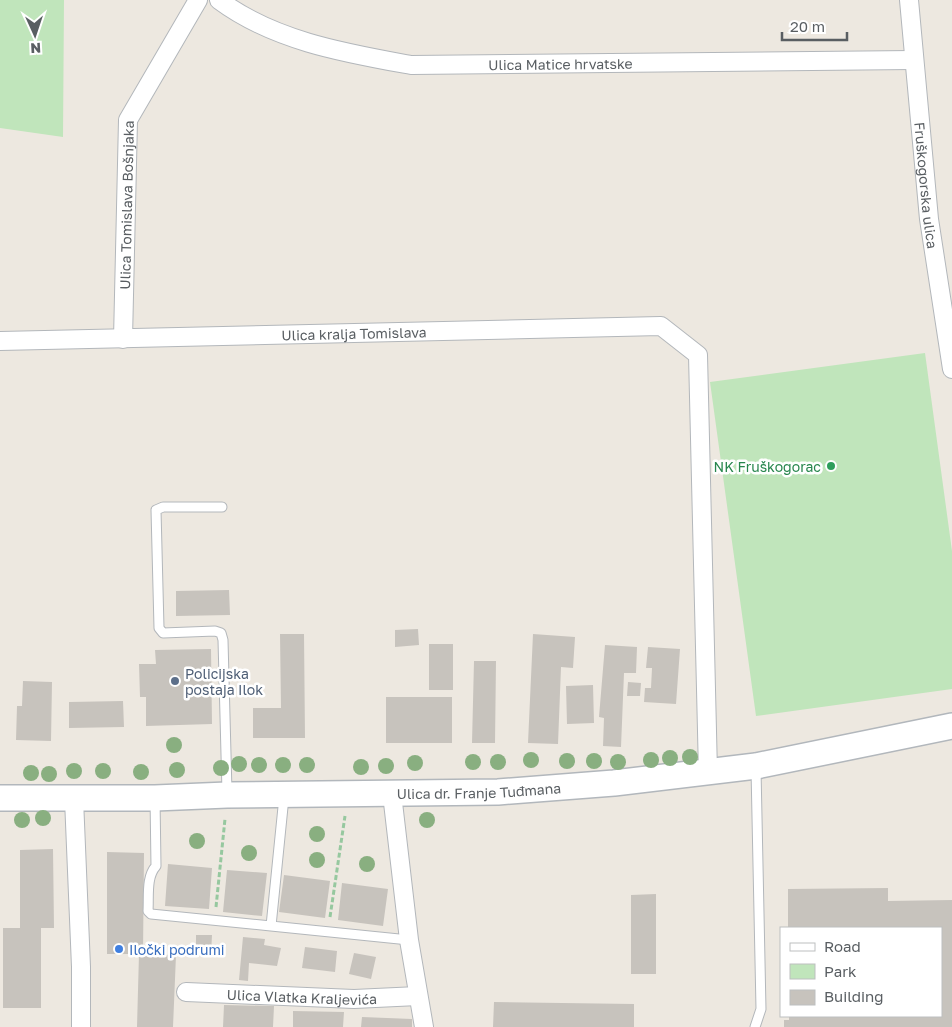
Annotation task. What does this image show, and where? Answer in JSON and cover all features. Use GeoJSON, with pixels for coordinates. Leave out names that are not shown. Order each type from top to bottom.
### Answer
{"type":"FeatureCollection","features":[{"type":"Feature","properties":{"kind":"main road","name":"Ulica dr. Franje Tuđmana"},"geometry":{"type":"LineString","coordinates":[[0,798],[74,799],[284,794],[498,792],[708,773],[756,766],[952,726]]}},
{"type":"Feature","properties":{"kind":"street","name":"Ulica Tomislava Bošnjaka"},"geometry":{"type":"LineString","coordinates":[[123,339],[128,120],[198,0]]}},
{"type":"Feature","properties":{"kind":"street","name":"Ulica Matice hrvatske"},"geometry":{"type":"LineString","coordinates":[[219,0],[231,9],[286,35],[337,52],[410,65],[913,60]]}},
{"type":"Feature","properties":{"kind":"street","name":"Fruškogorska ulica"},"geometry":{"type":"LineString","coordinates":[[909,0],[929,219],[952,369]]}},
{"type":"Feature","properties":{"kind":"street","name":"Ulica kralja Tomislava"},"geometry":{"type":"LineString","coordinates":[[0,341],[660,326],[698,355],[708,773]]}},
{"type":"Feature","properties":{"kind":"street"},"geometry":{"type":"LineString","coordinates":[[392,794],[409,940],[424,1026]]}},
{"type":"Feature","properties":{"kind":"street"},"geometry":{"type":"LineString","coordinates":[[74,799],[81,967],[81,1027]]}},
{"type":"Feature","properties":{"kind":"street","name":"Ulica Vlatka Kraljevića"},"geometry":{"type":"LineString","coordinates":[[186,992],[354,999],[418,996]]}},
{"type":"Feature","properties":{"kind":"lane"},"geometry":{"type":"LineString","coordinates":[[222,506],[163,507],[156,510],[159,628],[163,633],[215,631],[221,633],[223,640],[228,795]]}},
{"type":"Feature","properties":{"kind":"lane"},"geometry":{"type":"LineString","coordinates":[[755,1027],[761,1009],[756,766]]}},
{"type":"Feature","properties":{"kind":"lane"},"geometry":{"type":"LineString","coordinates":[[271,926],[284,794]]}},
{"type":"Feature","properties":{"kind":"lane"},"geometry":{"type":"LineString","coordinates":[[155,798],[156,866],[150,878],[148,911],[151,914],[409,940]]}},
{"type":"Feature","properties":{"kind":"path"},"geometry":{"type":"LineString","coordinates":[[328,932],[349,794]]}},
{"type":"Feature","properties":{"kind":"path"},"geometry":{"type":"LineString","coordinates":[[215,920],[228,795]]}},
{"type":"Feature","properties":{"kind":"green space"},"geometry":{"type":"Polygon","coordinates":[[[0,0],[64,0],[63,137],[0,128],[0,0]]]}},
{"type":"Feature","properties":{"kind":"green space","name":"NK Fruškogorac"},"geometry":{"type":"Polygon","coordinates":[[[925,353],[952,551],[952,689],[756,716],[710,382],[925,353]]]}},
{"type":"Feature","properties":{"kind":"building"},"geometry":{"type":"Polygon","coordinates":[[[229,590],[230,615],[176,616],[176,591],[229,590]]]}},
{"type":"Feature","properties":{"kind":"building"},"geometry":{"type":"Polygon","coordinates":[[[418,629],[419,645],[395,647],[395,630],[418,629]]]}},
{"type":"Feature","properties":{"kind":"building"},"geometry":{"type":"Polygon","coordinates":[[[280,634],[304,634],[305,738],[253,738],[253,708],[281,708],[280,634]]]}},
{"type":"Feature","properties":{"kind":"building"},"geometry":{"type":"Polygon","coordinates":[[[533,634],[575,637],[573,668],[561,667],[558,744],[528,743],[533,634]]]}},
{"type":"Feature","properties":{"kind":"building"},"geometry":{"type":"Polygon","coordinates":[[[429,644],[453,644],[453,690],[429,690],[429,644]]]}},
{"type":"Feature","properties":{"kind":"building"},"geometry":{"type":"Polygon","coordinates":[[[605,645],[637,647],[636,673],[624,673],[621,747],[603,746],[604,718],[599,717],[605,645]]]}},
{"type":"Feature","properties":{"kind":"building"},"geometry":{"type":"Polygon","coordinates":[[[648,647],[680,649],[676,704],[644,702],[645,688],[651,688],[652,668],[646,668],[648,647]]]}},
{"type":"Feature","properties":{"kind":"building","name":"Policijska postaja Ilok"},"geometry":{"type":"Polygon","coordinates":[[[211,649],[212,724],[146,726],[146,697],[140,697],[139,664],[156,664],[155,650],[211,649]]]}},
{"type":"Feature","properties":{"kind":"building"},"geometry":{"type":"Polygon","coordinates":[[[474,661],[496,661],[495,743],[472,743],[474,661]]]}},
{"type":"Feature","properties":{"kind":"building"},"geometry":{"type":"Polygon","coordinates":[[[23,681],[52,682],[51,741],[16,740],[17,706],[22,706],[23,681]]]}},
{"type":"Feature","properties":{"kind":"building"},"geometry":{"type":"Polygon","coordinates":[[[628,682],[641,683],[640,696],[627,696],[628,682]]]}},
{"type":"Feature","properties":{"kind":"building"},"geometry":{"type":"Polygon","coordinates":[[[593,685],[594,723],[567,724],[566,686],[593,685]]]}},
{"type":"Feature","properties":{"kind":"building"},"geometry":{"type":"Polygon","coordinates":[[[386,697],[452,697],[452,743],[386,743],[386,697]]]}},
{"type":"Feature","properties":{"kind":"building"},"geometry":{"type":"Polygon","coordinates":[[[123,701],[124,727],[69,728],[69,702],[123,701]]]}},
{"type":"Feature","properties":{"kind":"building"},"geometry":{"type":"Polygon","coordinates":[[[53,849],[54,928],[41,928],[41,1008],[3,1008],[3,928],[20,928],[20,850],[53,849]]]}},
{"type":"Feature","properties":{"kind":"building"},"geometry":{"type":"Polygon","coordinates":[[[107,852],[144,853],[143,954],[176,955],[173,1027],[137,1027],[139,954],[107,954],[107,852]]]}},
{"type":"Feature","properties":{"kind":"building"},"geometry":{"type":"Polygon","coordinates":[[[168,864],[212,868],[209,909],[165,906],[168,864]]]}},
{"type":"Feature","properties":{"kind":"building"},"geometry":{"type":"Polygon","coordinates":[[[227,870],[267,873],[262,916],[223,912],[227,870]]]}},
{"type":"Feature","properties":{"kind":"building"},"geometry":{"type":"Polygon","coordinates":[[[284,875],[330,881],[325,918],[279,912],[284,875]]]}},
{"type":"Feature","properties":{"kind":"building"},"geometry":{"type":"Polygon","coordinates":[[[342,883],[388,889],[383,926],[338,920],[342,883]]]}},
{"type":"Feature","properties":{"kind":"building"},"geometry":{"type":"Polygon","coordinates":[[[888,888],[888,901],[952,900],[952,1027],[784,1027],[784,1020],[789,1020],[789,1017],[942,1017],[942,927],[788,927],[788,889],[888,888]]]}},
{"type":"Feature","properties":{"kind":"building"},"geometry":{"type":"Polygon","coordinates":[[[656,894],[656,974],[631,974],[631,895],[656,894]]]}},
{"type":"Feature","properties":{"kind":"building"},"geometry":{"type":"Polygon","coordinates":[[[196,935],[212,935],[211,954],[196,953],[196,935]]]}},
{"type":"Feature","properties":{"kind":"building"},"geometry":{"type":"Polygon","coordinates":[[[243,937],[265,939],[264,945],[281,948],[277,966],[249,963],[248,981],[239,980],[243,937]]]}},
{"type":"Feature","properties":{"kind":"building"},"geometry":{"type":"Polygon","coordinates":[[[305,947],[337,951],[335,972],[302,968],[305,947]]]}},
{"type":"Feature","properties":{"kind":"building"},"geometry":{"type":"Polygon","coordinates":[[[354,953],[376,957],[371,979],[349,974],[354,953]]]}},
{"type":"Feature","properties":{"kind":"building"},"geometry":{"type":"Polygon","coordinates":[[[494,1002],[634,1004],[634,1027],[493,1027],[494,1002]]]}},
{"type":"Feature","properties":{"kind":"building"},"geometry":{"type":"Polygon","coordinates":[[[224,1005],[274,1006],[273,1027],[223,1027],[224,1005]]]}},
{"type":"Feature","properties":{"kind":"building"},"geometry":{"type":"Polygon","coordinates":[[[293,1011],[344,1012],[343,1027],[293,1027],[293,1011]]]}},
{"type":"Feature","properties":{"kind":"building"},"geometry":{"type":"Polygon","coordinates":[[[362,1017],[412,1019],[412,1027],[361,1027],[362,1017]]]}},
{"type":"Feature","properties":{"kind":"place","name":"NK Fruškogorac"},"geometry":{"type":"Point","coordinates":[831,466]}},
{"type":"Feature","properties":{"kind":"place","name":"Policijska postaja Ilok"},"geometry":{"type":"Point","coordinates":[175,681]}},
{"type":"Feature","properties":{"kind":"place","name":"Iločki podrumi"},"geometry":{"type":"Point","coordinates":[119,949]}}]}
